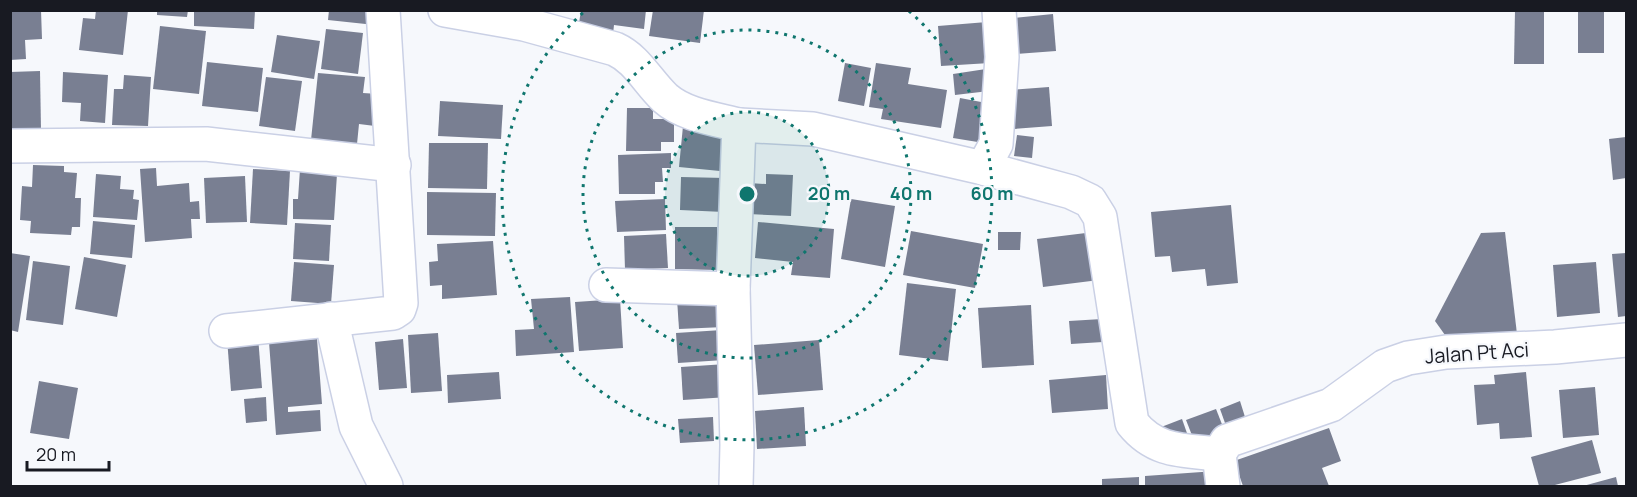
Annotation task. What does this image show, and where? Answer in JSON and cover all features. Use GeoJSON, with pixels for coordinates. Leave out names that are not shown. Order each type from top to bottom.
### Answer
{"type":"FeatureCollection","features":[{"type":"Feature","properties":{"kind":"street"},"geometry":{"type":"LineString","coordinates":[[226,331],[393,313],[400,306],[394,165],[383,10]]}},
{"type":"Feature","properties":{"kind":"street"},"geometry":{"type":"LineString","coordinates":[[444,10],[524,24],[563,22],[626,54],[665,98],[681,109],[739,125],[813,129],[983,168],[1071,192],[1090,201],[1100,216],[1132,423],[1143,436],[1154,443],[1221,468]]}},
{"type":"Feature","properties":{"kind":"street"},"geometry":{"type":"LineString","coordinates":[[983,168],[996,144],[1002,57],[999,10]]}},
{"type":"Feature","properties":{"kind":"street"},"geometry":{"type":"LineString","coordinates":[[736,486],[733,290],[739,125]]}},
{"type":"Feature","properties":{"kind":"street"},"geometry":{"type":"LineString","coordinates":[[10,146],[206,144],[394,165]]}},
{"type":"Feature","properties":{"kind":"street"},"geometry":{"type":"LineString","coordinates":[[606,285],[733,290]]}},
{"type":"Feature","properties":{"kind":"street"},"geometry":{"type":"LineString","coordinates":[[331,319],[356,426],[386,486]]}},
{"type":"Feature","properties":{"kind":"street","name":"Jalan Pt Aci"},"geometry":{"type":"LineString","coordinates":[[1221,468],[1227,441],[1331,405],[1385,366],[1408,358],[1446,352],[1555,347],[1626,340]]}},
{"type":"Feature","properties":{"kind":"building"},"geometry":{"type":"Polygon","coordinates":[[[10,10],[41,10],[42,39],[25,40],[26,59],[10,60],[10,10]]]}},
{"type":"Feature","properties":{"kind":"building"},"geometry":{"type":"Polygon","coordinates":[[[96,10],[128,10],[123,55],[79,50],[83,18],[95,19],[96,10]]]}},
{"type":"Feature","properties":{"kind":"building"},"geometry":{"type":"Polygon","coordinates":[[[157,10],[188,10],[187,17],[157,15],[157,10]]]}},
{"type":"Feature","properties":{"kind":"building"},"geometry":{"type":"Polygon","coordinates":[[[194,10],[255,10],[254,29],[194,26],[194,10]]]}},
{"type":"Feature","properties":{"kind":"building"},"geometry":{"type":"Polygon","coordinates":[[[329,10],[376,10],[375,25],[328,20],[329,10]]]}},
{"type":"Feature","properties":{"kind":"building"},"geometry":{"type":"Polygon","coordinates":[[[581,10],[646,10],[644,29],[614,25],[613,34],[578,30],[581,10]]]}},
{"type":"Feature","properties":{"kind":"building"},"geometry":{"type":"Polygon","coordinates":[[[653,10],[704,10],[700,43],[649,36],[653,10]]]}},
{"type":"Feature","properties":{"kind":"building"},"geometry":{"type":"Polygon","coordinates":[[[1515,10],[1544,10],[1544,64],[1514,64],[1515,10]]]}},
{"type":"Feature","properties":{"kind":"building"},"geometry":{"type":"Polygon","coordinates":[[[1578,10],[1604,10],[1604,53],[1578,53],[1578,10]]]}},
{"type":"Feature","properties":{"kind":"building"},"geometry":{"type":"Polygon","coordinates":[[[1053,14],[1056,51],[1015,54],[1013,18],[1053,14]]]}},
{"type":"Feature","properties":{"kind":"building"},"geometry":{"type":"Polygon","coordinates":[[[987,22],[990,63],[941,66],[938,26],[987,22]]]}},
{"type":"Feature","properties":{"kind":"building"},"geometry":{"type":"Polygon","coordinates":[[[160,26],[206,31],[199,94],[153,89],[160,26]]]}},
{"type":"Feature","properties":{"kind":"building"},"geometry":{"type":"Polygon","coordinates":[[[326,29],[363,33],[358,74],[321,69],[326,29]]]}},
{"type":"Feature","properties":{"kind":"building"},"geometry":{"type":"Polygon","coordinates":[[[277,35],[320,41],[314,79],[271,72],[277,35]]]}},
{"type":"Feature","properties":{"kind":"building"},"geometry":{"type":"Polygon","coordinates":[[[207,62],[263,68],[258,112],[202,106],[207,62]]]}},
{"type":"Feature","properties":{"kind":"building"},"geometry":{"type":"Polygon","coordinates":[[[845,63],[871,68],[864,106],[838,101],[845,63]]]}},
{"type":"Feature","properties":{"kind":"building"},"geometry":{"type":"Polygon","coordinates":[[[876,63],[911,68],[908,84],[947,90],[941,128],[881,119],[883,109],[869,107],[876,63]]]}},
{"type":"Feature","properties":{"kind":"building"},"geometry":{"type":"Polygon","coordinates":[[[986,69],[989,91],[955,95],[953,74],[986,69]]]}},
{"type":"Feature","properties":{"kind":"building"},"geometry":{"type":"Polygon","coordinates":[[[40,71],[41,130],[10,131],[10,72],[40,71]]]}},
{"type":"Feature","properties":{"kind":"building"},"geometry":{"type":"Polygon","coordinates":[[[63,72],[108,75],[105,123],[80,121],[81,103],[62,102],[63,72]]]}},
{"type":"Feature","properties":{"kind":"building"},"geometry":{"type":"Polygon","coordinates":[[[318,73],[365,77],[363,93],[378,94],[375,126],[359,124],[357,144],[311,140],[318,73]]]}},
{"type":"Feature","properties":{"kind":"building"},"geometry":{"type":"Polygon","coordinates":[[[124,75],[151,77],[148,126],[112,125],[114,89],[123,89],[124,75]]]}},
{"type":"Feature","properties":{"kind":"building"},"geometry":{"type":"Polygon","coordinates":[[[266,77],[302,81],[295,131],[259,126],[266,77]]]}},
{"type":"Feature","properties":{"kind":"building"},"geometry":{"type":"Polygon","coordinates":[[[1049,87],[1052,126],[1014,129],[1011,90],[1049,87]]]}},
{"type":"Feature","properties":{"kind":"building"},"geometry":{"type":"Polygon","coordinates":[[[960,98],[997,105],[990,144],[953,138],[960,98]]]}},
{"type":"Feature","properties":{"kind":"building"},"geometry":{"type":"Polygon","coordinates":[[[440,101],[503,105],[501,139],[438,136],[440,101]]]}},
{"type":"Feature","properties":{"kind":"building"},"geometry":{"type":"Polygon","coordinates":[[[627,108],[653,108],[653,119],[674,119],[674,142],[661,142],[661,151],[626,151],[627,108]]]}},
{"type":"Feature","properties":{"kind":"building"},"geometry":{"type":"Polygon","coordinates":[[[683,126],[724,130],[720,171],[679,167],[683,126]]]}},
{"type":"Feature","properties":{"kind":"building"},"geometry":{"type":"Polygon","coordinates":[[[1017,135],[1034,137],[1032,158],[1014,156],[1017,135]]]}},
{"type":"Feature","properties":{"kind":"building"},"geometry":{"type":"Polygon","coordinates":[[[1626,137],[1626,178],[1613,180],[1609,139],[1626,137]]]}},
{"type":"Feature","properties":{"kind":"building"},"geometry":{"type":"Polygon","coordinates":[[[429,143],[488,143],[487,189],[428,188],[429,143]]]}},
{"type":"Feature","properties":{"kind":"building"},"geometry":{"type":"Polygon","coordinates":[[[671,153],[671,168],[662,168],[663,182],[655,182],[655,194],[619,194],[618,155],[671,153]]]}},
{"type":"Feature","properties":{"kind":"building"},"geometry":{"type":"Polygon","coordinates":[[[33,165],[64,166],[64,172],[77,173],[75,198],[81,198],[80,227],[72,227],[71,235],[30,233],[31,221],[20,220],[22,186],[32,187],[33,165]]]}},
{"type":"Feature","properties":{"kind":"building"},"geometry":{"type":"Polygon","coordinates":[[[156,168],[157,186],[189,183],[190,202],[199,201],[200,219],[191,219],[192,238],[145,242],[140,169],[156,168]]]}},
{"type":"Feature","properties":{"kind":"building"},"geometry":{"type":"Polygon","coordinates":[[[253,169],[290,171],[287,225],[250,223],[253,169]]]}},
{"type":"Feature","properties":{"kind":"building"},"geometry":{"type":"Polygon","coordinates":[[[300,169],[337,174],[334,220],[293,219],[293,199],[298,199],[300,169]]]}},
{"type":"Feature","properties":{"kind":"building"},"geometry":{"type":"Polygon","coordinates":[[[96,174],[121,176],[120,189],[134,190],[133,199],[139,200],[137,220],[93,217],[96,174]]]}},
{"type":"Feature","properties":{"kind":"building"},"geometry":{"type":"Polygon","coordinates":[[[766,174],[793,175],[791,216],[748,214],[749,183],[766,184],[766,174]]]}},
{"type":"Feature","properties":{"kind":"building"},"geometry":{"type":"Polygon","coordinates":[[[245,176],[247,222],[206,223],[204,178],[245,176]]]}},
{"type":"Feature","properties":{"kind":"building"},"geometry":{"type":"Polygon","coordinates":[[[681,177],[725,178],[724,212],[680,210],[681,177]]]}},
{"type":"Feature","properties":{"kind":"building"},"geometry":{"type":"Polygon","coordinates":[[[427,192],[496,193],[495,236],[427,235],[427,192]]]}},
{"type":"Feature","properties":{"kind":"building"},"geometry":{"type":"Polygon","coordinates":[[[665,199],[666,230],[617,232],[615,201],[665,199]]]}},
{"type":"Feature","properties":{"kind":"building"},"geometry":{"type":"Polygon","coordinates":[[[851,199],[895,206],[885,267],[841,259],[851,199]]]}},
{"type":"Feature","properties":{"kind":"building"},"geometry":{"type":"Polygon","coordinates":[[[1231,205],[1238,283],[1207,286],[1205,269],[1172,272],[1170,256],[1155,257],[1151,212],[1231,205]]]}},
{"type":"Feature","properties":{"kind":"building"},"geometry":{"type":"Polygon","coordinates":[[[93,221],[135,225],[132,258],[90,254],[93,221]]]}},
{"type":"Feature","properties":{"kind":"building"},"geometry":{"type":"Polygon","coordinates":[[[758,222],[834,229],[830,278],[791,275],[793,262],[755,258],[758,222]]]}},
{"type":"Feature","properties":{"kind":"building"},"geometry":{"type":"Polygon","coordinates":[[[295,223],[331,225],[329,261],[293,259],[295,223]]]}},
{"type":"Feature","properties":{"kind":"building"},"geometry":{"type":"Polygon","coordinates":[[[675,227],[717,227],[717,270],[675,269],[675,227]]]}},
{"type":"Feature","properties":{"kind":"building"},"geometry":{"type":"Polygon","coordinates":[[[911,231],[983,244],[975,288],[903,275],[911,231]]]}},
{"type":"Feature","properties":{"kind":"building"},"geometry":{"type":"Polygon","coordinates":[[[998,232],[1021,232],[1020,250],[998,250],[998,232]]]}},
{"type":"Feature","properties":{"kind":"building"},"geometry":{"type":"Polygon","coordinates":[[[1094,232],[1099,280],[1043,287],[1037,239],[1094,232]]]}},
{"type":"Feature","properties":{"kind":"building"},"geometry":{"type":"Polygon","coordinates":[[[1505,232],[1517,334],[1450,342],[1435,321],[1481,233],[1505,232]]]}},
{"type":"Feature","properties":{"kind":"building"},"geometry":{"type":"Polygon","coordinates":[[[666,234],[668,268],[625,270],[624,236],[666,234]]]}},
{"type":"Feature","properties":{"kind":"building"},"geometry":{"type":"Polygon","coordinates":[[[493,241],[497,295],[442,299],[442,285],[430,286],[429,262],[438,261],[437,244],[493,241]]]}},
{"type":"Feature","properties":{"kind":"building"},"geometry":{"type":"Polygon","coordinates":[[[10,253],[30,256],[18,332],[10,330],[10,253]]]}},
{"type":"Feature","properties":{"kind":"building"},"geometry":{"type":"Polygon","coordinates":[[[1626,253],[1626,316],[1618,317],[1612,254],[1626,253]]]}},
{"type":"Feature","properties":{"kind":"building"},"geometry":{"type":"Polygon","coordinates":[[[84,257],[126,265],[117,317],[75,309],[84,257]]]}},
{"type":"Feature","properties":{"kind":"building"},"geometry":{"type":"Polygon","coordinates":[[[33,261],[70,266],[63,325],[26,320],[33,261]]]}},
{"type":"Feature","properties":{"kind":"building"},"geometry":{"type":"Polygon","coordinates":[[[294,262],[334,265],[331,304],[291,301],[294,262]]]}},
{"type":"Feature","properties":{"kind":"building"},"geometry":{"type":"Polygon","coordinates":[[[1596,262],[1600,313],[1557,317],[1553,265],[1596,262]]]}},
{"type":"Feature","properties":{"kind":"building"},"geometry":{"type":"Polygon","coordinates":[[[907,283],[956,289],[948,361],[899,355],[907,283]]]}},
{"type":"Feature","properties":{"kind":"building"},"geometry":{"type":"Polygon","coordinates":[[[722,296],[724,327],[679,329],[677,299],[722,296]]]}},
{"type":"Feature","properties":{"kind":"building"},"geometry":{"type":"Polygon","coordinates":[[[570,297],[574,352],[516,356],[515,330],[534,329],[531,299],[570,297]]]}},
{"type":"Feature","properties":{"kind":"building"},"geometry":{"type":"Polygon","coordinates":[[[620,299],[623,348],[579,351],[575,302],[620,299]]]}},
{"type":"Feature","properties":{"kind":"building"},"geometry":{"type":"Polygon","coordinates":[[[1031,305],[1034,365],[982,368],[978,308],[1031,305]]]}},
{"type":"Feature","properties":{"kind":"building"},"geometry":{"type":"Polygon","coordinates":[[[1102,319],[1103,342],[1071,344],[1069,321],[1102,319]]]}},
{"type":"Feature","properties":{"kind":"building"},"geometry":{"type":"Polygon","coordinates":[[[722,330],[724,360],[678,363],[676,333],[722,330]]]}},
{"type":"Feature","properties":{"kind":"building"},"geometry":{"type":"Polygon","coordinates":[[[438,333],[442,391],[411,393],[408,335],[438,333]]]}},
{"type":"Feature","properties":{"kind":"building"},"geometry":{"type":"Polygon","coordinates":[[[258,336],[262,388],[231,391],[227,338],[258,336]]]}},
{"type":"Feature","properties":{"kind":"building"},"geometry":{"type":"Polygon","coordinates":[[[317,339],[322,404],[288,407],[288,412],[320,410],[321,431],[276,435],[269,342],[317,339]]]}},
{"type":"Feature","properties":{"kind":"building"},"geometry":{"type":"Polygon","coordinates":[[[403,339],[407,388],[379,390],[375,342],[403,339]]]}},
{"type":"Feature","properties":{"kind":"building"},"geometry":{"type":"Polygon","coordinates":[[[819,340],[823,390],[758,395],[754,345],[819,340]]]}},
{"type":"Feature","properties":{"kind":"building"},"geometry":{"type":"Polygon","coordinates":[[[726,364],[728,397],[683,400],[681,367],[726,364]]]}},
{"type":"Feature","properties":{"kind":"building"},"geometry":{"type":"Polygon","coordinates":[[[499,372],[501,399],[448,403],[447,375],[499,372]]]}},
{"type":"Feature","properties":{"kind":"building"},"geometry":{"type":"Polygon","coordinates":[[[1526,372],[1532,437],[1500,439],[1499,423],[1477,425],[1474,385],[1495,384],[1494,375],[1526,372]]]}},
{"type":"Feature","properties":{"kind":"building"},"geometry":{"type":"Polygon","coordinates":[[[1106,375],[1108,409],[1052,413],[1049,380],[1106,375]]]}},
{"type":"Feature","properties":{"kind":"building"},"geometry":{"type":"Polygon","coordinates":[[[39,381],[78,388],[69,439],[30,433],[39,381]]]}},
{"type":"Feature","properties":{"kind":"building"},"geometry":{"type":"Polygon","coordinates":[[[1595,387],[1599,435],[1563,438],[1559,390],[1595,387]]]}},
{"type":"Feature","properties":{"kind":"building"},"geometry":{"type":"Polygon","coordinates":[[[266,397],[267,421],[246,423],[244,399],[266,397]]]}},
{"type":"Feature","properties":{"kind":"building"},"geometry":{"type":"Polygon","coordinates":[[[1240,401],[1249,430],[1230,437],[1220,409],[1240,401]]]}},
{"type":"Feature","properties":{"kind":"building"},"geometry":{"type":"Polygon","coordinates":[[[804,407],[806,446],[757,449],[755,411],[804,407]]]}},
{"type":"Feature","properties":{"kind":"building"},"geometry":{"type":"Polygon","coordinates":[[[1216,409],[1225,432],[1195,443],[1186,420],[1216,409]]]}},
{"type":"Feature","properties":{"kind":"building"},"geometry":{"type":"Polygon","coordinates":[[[713,417],[714,441],[680,443],[678,419],[713,417]]]}},
{"type":"Feature","properties":{"kind":"building"},"geometry":{"type":"Polygon","coordinates":[[[1182,419],[1188,436],[1156,429],[1182,419]]]}},
{"type":"Feature","properties":{"kind":"building"},"geometry":{"type":"Polygon","coordinates":[[[1329,428],[1341,461],[1322,468],[1329,486],[1243,486],[1234,461],[1329,428]]]}},
{"type":"Feature","properties":{"kind":"building"},"geometry":{"type":"Polygon","coordinates":[[[1592,440],[1601,473],[1551,486],[1539,486],[1531,457],[1592,440]]]}},
{"type":"Feature","properties":{"kind":"building"},"geometry":{"type":"Polygon","coordinates":[[[1216,471],[1217,486],[1145,486],[1145,476],[1216,471]]]}},
{"type":"Feature","properties":{"kind":"building"},"geometry":{"type":"Polygon","coordinates":[[[1139,477],[1139,486],[1102,486],[1102,479],[1139,477]]]}},
{"type":"Feature","properties":{"kind":"building"},"geometry":{"type":"Polygon","coordinates":[[[1616,477],[1618,486],[1583,486],[1616,477]]]}}]}
